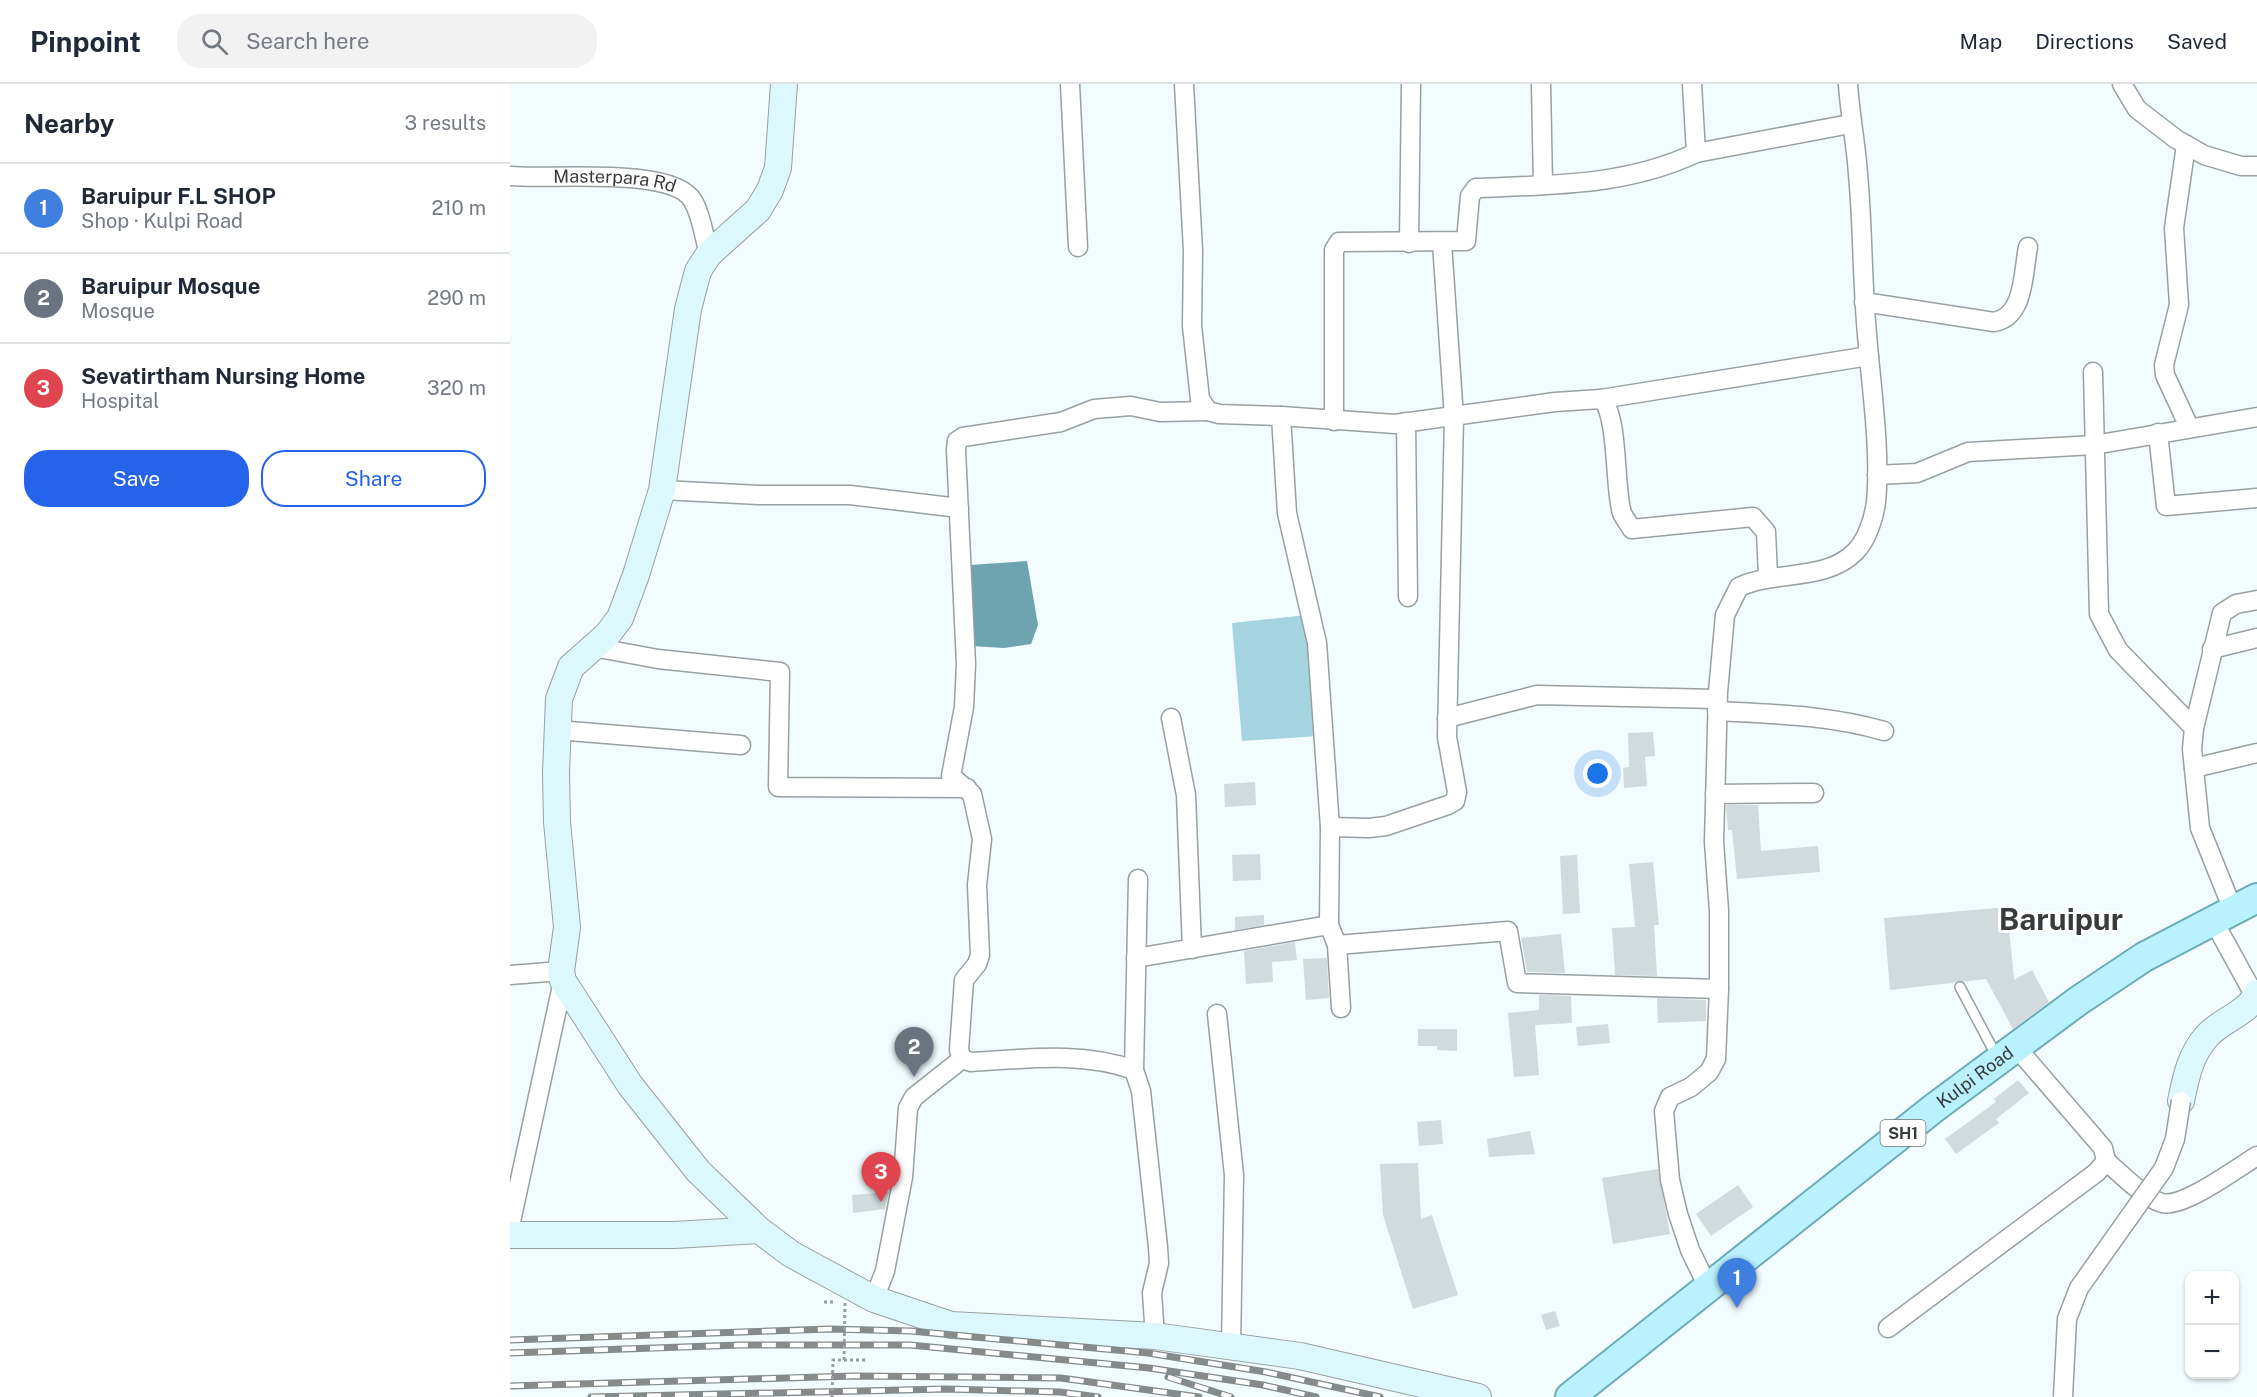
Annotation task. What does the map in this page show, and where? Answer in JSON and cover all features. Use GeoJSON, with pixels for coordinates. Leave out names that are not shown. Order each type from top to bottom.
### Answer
{"type":"FeatureCollection","features":[{"type":"Feature","properties":{"kind":"main road"},"geometry":{"type":"LineString","coordinates":[[784,84],[778,168],[771,190],[759,210],[745,225],[709,254],[698,271],[688,309],[662,490],[636,575],[620,618],[608,635],[572,667],[559,699],[557,822],[567,927],[562,976],[630,1085],[698,1171],[759,1230],[808,1265],[874,1299],[951,1325],[1155,1336],[1339,1364],[1478,1397]]}},
{"type":"Feature","properties":{"kind":"main road","name":"Kulpi Road"},"geometry":{"type":"LineString","coordinates":[[1570,1397],[1709,1289],[1934,1108],[2144,957],[2234,909]]}},
{"type":"Feature","properties":{"kind":"main road"},"geometry":{"type":"LineString","coordinates":[[2181,1101],[2189,1064],[2207,1035],[2256,997]]}},
{"type":"Feature","properties":{"kind":"main road"},"geometry":{"type":"LineString","coordinates":[[510,1234],[674,1235],[759,1230]]}},
{"type":"Feature","properties":{"kind":"street"},"geometry":{"type":"LineString","coordinates":[[1070,84],[1078,248]]}},
{"type":"Feature","properties":{"kind":"street"},"geometry":{"type":"LineString","coordinates":[[1184,84],[1193,251],[1192,326],[1200,399],[1208,411]]}},
{"type":"Feature","properties":{"kind":"street"},"geometry":{"type":"LineString","coordinates":[[1409,243],[1411,84]]}},
{"type":"Feature","properties":{"kind":"street"},"geometry":{"type":"LineString","coordinates":[[1541,84],[1544,185]]}},
{"type":"Feature","properties":{"kind":"street"},"geometry":{"type":"LineString","coordinates":[[1692,84],[1696,153]]}},
{"type":"Feature","properties":{"kind":"street"},"geometry":{"type":"LineString","coordinates":[[1709,1289],[1690,1250],[1678,1214],[1670,1180],[1664,1111],[1670,1097],[1691,1087],[1709,1072],[1716,1059],[1719,989],[1715,794],[1717,705],[1725,615],[1731,598],[1739,587],[1768,576],[1825,569],[1856,551],[1869,530],[1875,503],[1876,475],[1858,172],[1850,124],[1848,84]]}},
{"type":"Feature","properties":{"kind":"street"},"geometry":{"type":"LineString","coordinates":[[2122,84],[2137,110],[2186,145],[2213,158],[2241,166],[2257,166]]}},
{"type":"Feature","properties":{"kind":"street"},"geometry":{"type":"LineString","coordinates":[[1334,421],[1334,250],[1339,242],[1349,240],[1409,243],[1466,241],[1470,196],[1476,188],[1594,182],[1643,174],[1696,153],[1850,124]]}},
{"type":"Feature","properties":{"kind":"street"},"geometry":{"type":"LineString","coordinates":[[2186,145],[2174,228],[2179,305],[2164,365],[2165,375],[2189,427]]}},
{"type":"Feature","properties":{"kind":"street","name":"Masterpara Rd"},"geometry":{"type":"LineString","coordinates":[[510,176],[634,178],[674,185],[693,201],[709,254]]}},
{"type":"Feature","properties":{"kind":"street"},"geometry":{"type":"LineString","coordinates":[[1329,827],[1386,826],[1455,801],[1457,792],[1447,737],[1454,417],[1442,243]]}},
{"type":"Feature","properties":{"kind":"street"},"geometry":{"type":"LineString","coordinates":[[1864,302],[1994,322],[2004,321],[2017,306],[2028,247]]}},
{"type":"Feature","properties":{"kind":"street"},"geometry":{"type":"LineString","coordinates":[[962,1059],[958,1033],[964,980],[977,964],[980,955],[977,885],[982,840],[976,809],[967,788],[954,780],[951,769],[964,707],[965,691],[957,441],[963,437],[1060,422],[1094,409],[1131,406],[1160,412],[1208,411],[1219,414],[1395,424],[1601,399],[1869,356]]}},
{"type":"Feature","properties":{"kind":"street"},"geometry":{"type":"LineString","coordinates":[[2093,372],[2099,614],[2118,650],[2194,728]]}},
{"type":"Feature","properties":{"kind":"street"},"geometry":{"type":"LineString","coordinates":[[1601,399],[1610,421],[1622,513],[1632,529],[1754,517],[1766,532],[1768,576]]}},
{"type":"Feature","properties":{"kind":"street"},"geometry":{"type":"LineString","coordinates":[[1281,416],[1287,513],[1317,643],[1329,827],[1329,925],[1337,945],[1341,1008]]}},
{"type":"Feature","properties":{"kind":"street"},"geometry":{"type":"LineString","coordinates":[[1876,475],[1917,473],[1968,452],[2094,445],[2257,417]]}},
{"type":"Feature","properties":{"kind":"street"},"geometry":{"type":"LineString","coordinates":[[1406,422],[1408,597]]}},
{"type":"Feature","properties":{"kind":"street"},"geometry":{"type":"LineString","coordinates":[[2158,433],[2166,506],[2257,498]]}},
{"type":"Feature","properties":{"kind":"street"},"geometry":{"type":"LineString","coordinates":[[662,490],[759,495],[850,495],[959,508]]}},
{"type":"Feature","properties":{"kind":"street"},"geometry":{"type":"LineString","coordinates":[[2256,997],[2234,909],[2200,828],[2194,768],[2194,728],[2222,613],[2236,604],[2257,600]]}},
{"type":"Feature","properties":{"kind":"street"},"geometry":{"type":"LineString","coordinates":[[2212,649],[2257,638]]}},
{"type":"Feature","properties":{"kind":"street"},"geometry":{"type":"LineString","coordinates":[[593,647],[657,659],[780,672],[778,787],[967,788]]}},
{"type":"Feature","properties":{"kind":"street"},"geometry":{"type":"LineString","coordinates":[[1447,718],[1537,694],[1717,705],[1854,722],[1884,731]]}},
{"type":"Feature","properties":{"kind":"street"},"geometry":{"type":"LineString","coordinates":[[1171,718],[1186,795],[1192,949]]}},
{"type":"Feature","properties":{"kind":"street"},"geometry":{"type":"LineString","coordinates":[[558,730],[741,745]]}},
{"type":"Feature","properties":{"kind":"street"},"geometry":{"type":"LineString","coordinates":[[2194,768],[2257,753]]}},
{"type":"Feature","properties":{"kind":"street"},"geometry":{"type":"LineString","coordinates":[[1715,794],[1814,793]]}},
{"type":"Feature","properties":{"kind":"street"},"geometry":{"type":"LineString","coordinates":[[1138,879],[1134,1070],[1141,1091],[1158,1247],[1159,1263],[1152,1293],[1155,1336]]}},
{"type":"Feature","properties":{"kind":"street"},"geometry":{"type":"LineString","coordinates":[[1136,958],[1329,925]]}},
{"type":"Feature","properties":{"kind":"street"},"geometry":{"type":"LineString","coordinates":[[1337,945],[1508,931],[1517,983],[1719,989]]}},
{"type":"Feature","properties":{"kind":"street"},"geometry":{"type":"LineString","coordinates":[[510,975],[562,976],[510,1226]]}},
{"type":"Feature","properties":{"kind":"street"},"geometry":{"type":"LineString","coordinates":[[1217,1014],[1234,1175],[1235,1249],[1231,1347]]}},
{"type":"Feature","properties":{"kind":"street"},"geometry":{"type":"LineString","coordinates":[[962,1059],[971,1062],[1041,1058],[1081,1059],[1134,1070]]}},
{"type":"Feature","properties":{"kind":"street"},"geometry":{"type":"LineString","coordinates":[[2006,1058],[2103,1148],[2106,1161],[2148,1196],[2162,1203],[2174,1203],[2191,1196],[2257,1156]]}},
{"type":"Feature","properties":{"kind":"street"},"geometry":{"type":"LineString","coordinates":[[874,1299],[885,1272],[903,1177],[908,1108],[914,1097],[962,1059]]}},
{"type":"Feature","properties":{"kind":"street"},"geometry":{"type":"LineString","coordinates":[[2063,1397],[2067,1318],[2079,1288],[2163,1168],[2175,1139],[2181,1101]]}},
{"type":"Feature","properties":{"kind":"street"},"geometry":{"type":"LineString","coordinates":[[1888,1328],[2097,1172],[2106,1161]]}},
{"type":"Feature","properties":{"kind":"lane"},"geometry":{"type":"LineString","coordinates":[[1960,987],[2006,1058]]}},
{"type":"Feature","properties":{"kind":"path"},"geometry":{"type":"LineString","coordinates":[[844,1360],[845,1302]]}},
{"type":"Feature","properties":{"kind":"path"},"geometry":{"type":"LineString","coordinates":[[832,1397],[833,1360],[868,1360]]}},
{"type":"Feature","properties":{"kind":"shaded area"},"geometry":{"type":"Polygon","coordinates":[[[1027,561],[1038,625],[1031,644],[1004,648],[971,646],[970,565],[1027,561]]]}},
{"type":"Feature","properties":{"kind":"shaded area"},"geometry":{"type":"Polygon","coordinates":[[[1307,615],[1318,736],[1242,741],[1232,623],[1307,615]]]}},
{"type":"Feature","properties":{"kind":"building"},"geometry":{"type":"Polygon","coordinates":[[[1653,732],[1655,756],[1645,757],[1647,786],[1624,788],[1623,768],[1629,767],[1628,733],[1653,732]]]}},
{"type":"Feature","properties":{"kind":"building"},"geometry":{"type":"Polygon","coordinates":[[[1255,782],[1256,805],[1225,807],[1224,784],[1255,782]]]}},
{"type":"Feature","properties":{"kind":"building"},"geometry":{"type":"Polygon","coordinates":[[[1726,805],[1758,805],[1761,851],[1818,846],[1820,872],[1737,879],[1732,830],[1728,830],[1726,805]]]}},
{"type":"Feature","properties":{"kind":"building"},"geometry":{"type":"Polygon","coordinates":[[[1260,854],[1261,880],[1233,881],[1232,855],[1260,854]]]}},
{"type":"Feature","properties":{"kind":"building"},"geometry":{"type":"Polygon","coordinates":[[[1577,855],[1580,913],[1563,914],[1560,856],[1577,855]]]}},
{"type":"Feature","properties":{"kind":"building"},"geometry":{"type":"Polygon","coordinates":[[[1653,862],[1659,925],[1654,925],[1657,976],[1615,975],[1612,928],[1635,927],[1629,864],[1653,862]]]}},
{"type":"Feature","properties":{"kind":"building"},"geometry":{"type":"Polygon","coordinates":[[[2007,907],[2014,980],[2032,970],[2049,1002],[2013,1029],[1986,979],[1890,990],[1884,918],[2007,907]]]}},
{"type":"Feature","properties":{"kind":"building"},"geometry":{"type":"Polygon","coordinates":[[[1264,915],[1264,925],[1235,930],[1235,917],[1264,915]]]}},
{"type":"Feature","properties":{"kind":"building"},"geometry":{"type":"Polygon","coordinates":[[[1561,934],[1565,973],[1527,972],[1521,938],[1561,934]]]}},
{"type":"Feature","properties":{"kind":"building"},"geometry":{"type":"Polygon","coordinates":[[[1295,942],[1297,960],[1272,962],[1273,982],[1246,984],[1244,951],[1295,942]]]}},
{"type":"Feature","properties":{"kind":"building"},"geometry":{"type":"Polygon","coordinates":[[[1327,958],[1329,998],[1306,1000],[1303,959],[1327,958]]]}},
{"type":"Feature","properties":{"kind":"building"},"geometry":{"type":"Polygon","coordinates":[[[1539,995],[1571,996],[1572,1023],[1535,1025],[1539,1075],[1514,1077],[1508,1013],[1539,1010],[1539,995]]]}},
{"type":"Feature","properties":{"kind":"building"},"geometry":{"type":"Polygon","coordinates":[[[1657,998],[1706,1000],[1706,1021],[1658,1023],[1657,998]]]}},
{"type":"Feature","properties":{"kind":"building"},"geometry":{"type":"Polygon","coordinates":[[[1608,1024],[1610,1043],[1578,1046],[1576,1027],[1608,1024]]]}},
{"type":"Feature","properties":{"kind":"building"},"geometry":{"type":"Polygon","coordinates":[[[1418,1029],[1457,1029],[1457,1051],[1437,1050],[1437,1046],[1418,1046],[1418,1029]]]}},
{"type":"Feature","properties":{"kind":"building"},"geometry":{"type":"Polygon","coordinates":[[[2018,1080],[2029,1093],[1996,1119],[1999,1123],[1956,1154],[1945,1139],[1996,1102],[1994,1099],[2018,1080]]]}},
{"type":"Feature","properties":{"kind":"building"},"geometry":{"type":"Polygon","coordinates":[[[1441,1120],[1443,1144],[1419,1146],[1417,1122],[1441,1120]]]}},
{"type":"Feature","properties":{"kind":"building"},"geometry":{"type":"Polygon","coordinates":[[[1530,1131],[1535,1154],[1489,1157],[1487,1139],[1530,1131]]]}},
{"type":"Feature","properties":{"kind":"building"},"geometry":{"type":"Polygon","coordinates":[[[1418,1163],[1421,1219],[1432,1215],[1458,1295],[1413,1309],[1383,1215],[1380,1164],[1418,1163]]]}},
{"type":"Feature","properties":{"kind":"building"},"geometry":{"type":"Polygon","coordinates":[[[1658,1169],[1670,1234],[1613,1244],[1602,1178],[1658,1169]]]}},
{"type":"Feature","properties":{"kind":"building"},"geometry":{"type":"Polygon","coordinates":[[[1738,1185],[1753,1207],[1711,1236],[1696,1214],[1738,1185]]]}},
{"type":"Feature","properties":{"kind":"building"},"geometry":{"type":"Polygon","coordinates":[[[889,1192],[885,1209],[853,1213],[852,1195],[889,1192]]]}},
{"type":"Feature","properties":{"kind":"building"},"geometry":{"type":"Polygon","coordinates":[[[1555,1311],[1560,1326],[1546,1330],[1541,1315],[1555,1311]]]}},
{"type":"Feature","properties":{"kind":"railway"},"geometry":{"type":"LineString","coordinates":[[510,1340],[830,1329],[911,1331],[1148,1353],[1266,1372],[1380,1397]]}},
{"type":"Feature","properties":{"kind":"railway"},"geometry":{"type":"LineString","coordinates":[[510,1353],[740,1345],[910,1345],[1149,1368],[1263,1385],[1316,1397]]}},
{"type":"Feature","properties":{"kind":"railway"},"geometry":{"type":"LineString","coordinates":[[510,1386],[854,1376],[1061,1378],[1199,1397]]}},
{"type":"Feature","properties":{"kind":"railway"},"geometry":{"type":"LineString","coordinates":[[1168,1377],[1231,1397]]}},
{"type":"Feature","properties":{"kind":"railway"},"geometry":{"type":"LineString","coordinates":[[591,1397],[946,1389],[1060,1392],[1098,1397]]}},
{"type":"Feature","properties":{"kind":"place","name":"Baruipur Mosque"},"geometry":{"type":"Point","coordinates":[914,1077]}},
{"type":"Feature","properties":{"kind":"place","name":"Sevatirtham Nursing Home"},"geometry":{"type":"Point","coordinates":[881,1202]}},
{"type":"Feature","properties":{"kind":"place","name":"Baruipur F.L SHOP"},"geometry":{"type":"Point","coordinates":[1737,1308]}},
{"type":"Feature","properties":{"kind":"district","name":"Baruipur"},"geometry":{"type":"Point","coordinates":[2061,920]}}]}
